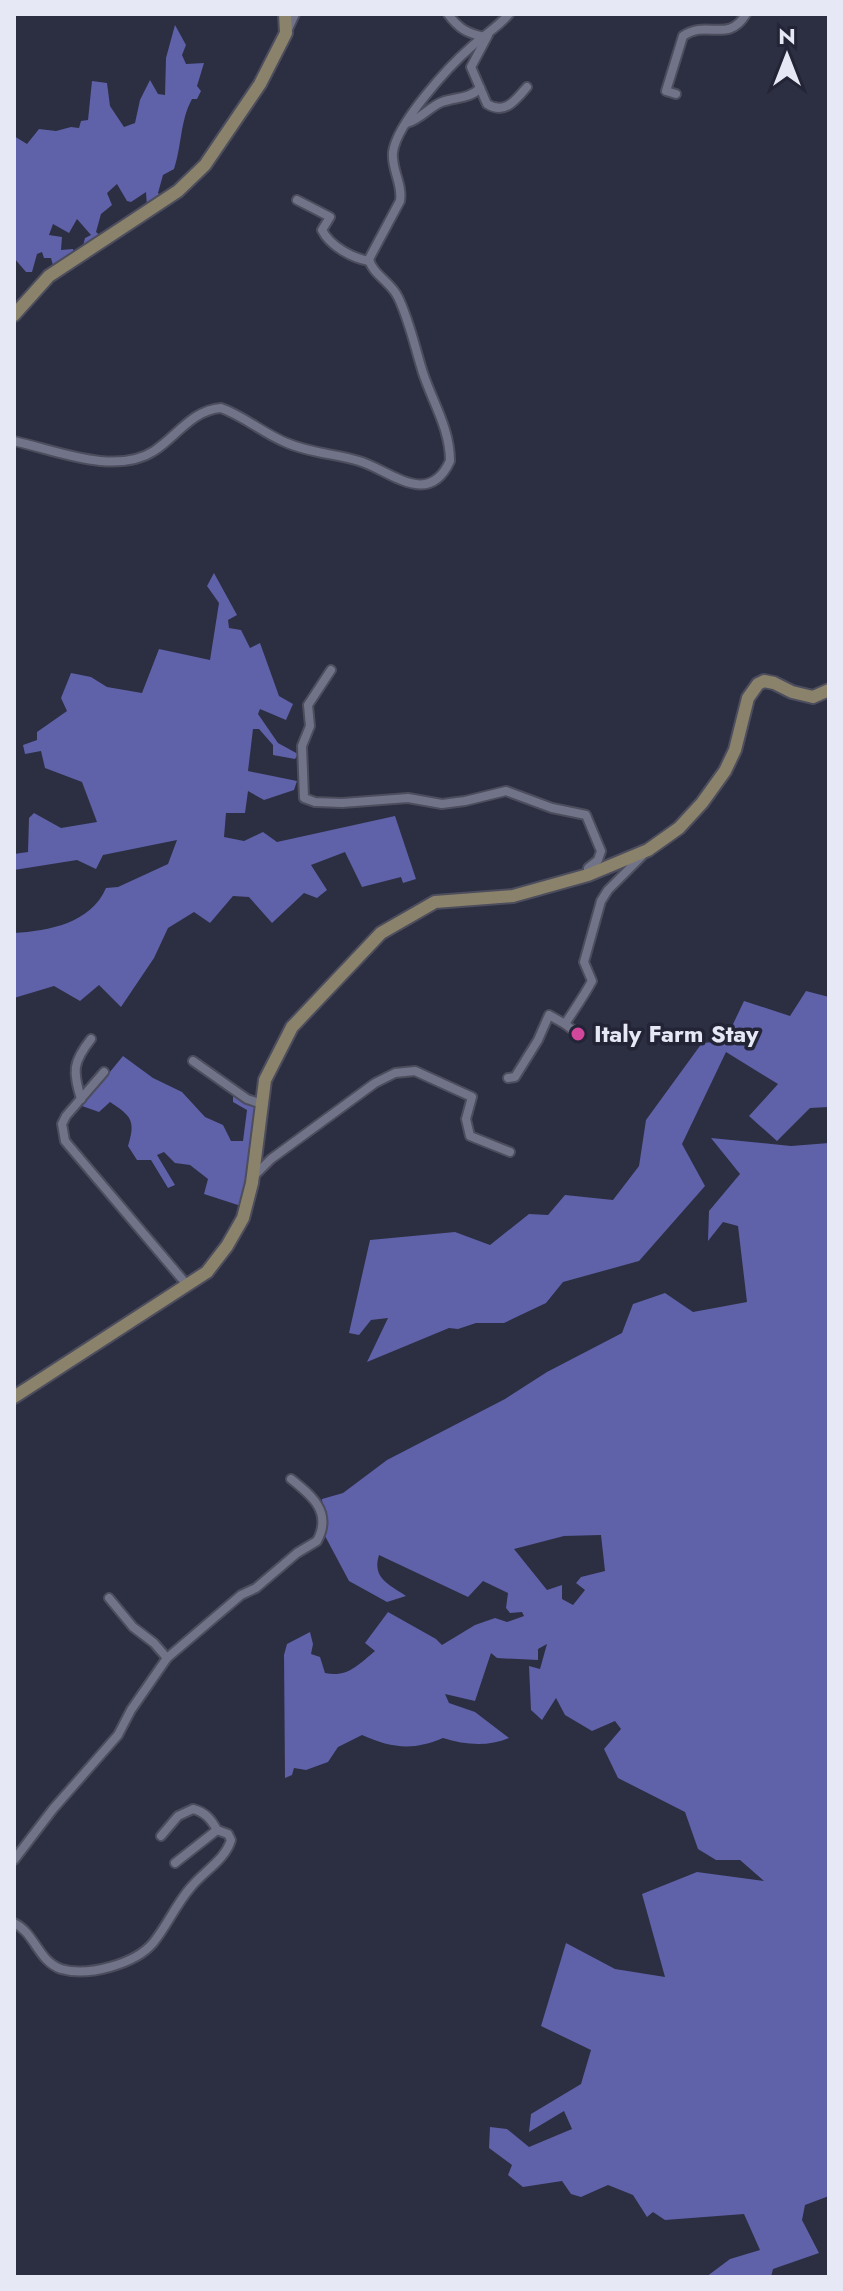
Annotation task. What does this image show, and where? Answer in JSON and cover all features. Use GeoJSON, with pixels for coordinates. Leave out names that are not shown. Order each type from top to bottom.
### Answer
{"type":"FeatureCollection","features":[{"type":"Feature","properties":{"kind":"street"},"geometry":{"type":"LineString","coordinates":[[285,14],[286,33]]}},
{"type":"Feature","properties":{"kind":"street"},"geometry":{"type":"LineString","coordinates":[[14,315],[49,276],[178,191],[205,165],[260,84],[295,14]]}},
{"type":"Feature","properties":{"kind":"street"},"geometry":{"type":"LineString","coordinates":[[448,14],[466,33],[486,36]]}},
{"type":"Feature","properties":{"kind":"street"},"geometry":{"type":"LineString","coordinates":[[14,441],[96,460],[133,460],[154,451],[186,423],[212,409],[221,408],[297,447],[362,462],[408,484],[429,483],[440,476],[450,461],[447,433],[423,372],[410,324],[397,295],[370,266],[370,252],[400,201],[402,193],[392,156],[405,123],[457,59],[509,14]]}},
{"type":"Feature","properties":{"kind":"street"},"geometry":{"type":"LineString","coordinates":[[676,94],[669,94],[666,85],[683,36],[700,29],[730,30],[746,14]]}},
{"type":"Feature","properties":{"kind":"street"},"geometry":{"type":"LineString","coordinates":[[486,36],[486,42],[472,62],[472,74],[487,104],[498,108],[510,105],[527,87]]}},
{"type":"Feature","properties":{"kind":"street"},"geometry":{"type":"LineString","coordinates":[[405,123],[420,118],[441,102],[470,95],[480,88]]}},
{"type":"Feature","properties":{"kind":"street"},"geometry":{"type":"LineString","coordinates":[[297,200],[330,217],[322,230],[331,242],[354,257],[369,261]]}},
{"type":"Feature","properties":{"kind":"street"},"geometry":{"type":"LineString","coordinates":[[331,670],[308,705],[310,726],[302,746],[304,798],[315,802],[342,803],[408,798],[442,804],[506,791],[552,808],[586,815],[601,851],[598,860],[588,868],[588,875]]}},
{"type":"Feature","properties":{"kind":"street"},"geometry":{"type":"LineString","coordinates":[[565,1024],[592,981],[584,962],[604,895],[648,850],[690,816],[725,771],[735,750],[748,698],[758,684],[764,681],[774,683],[813,697],[829,690]]}},
{"type":"Feature","properties":{"kind":"street"},"geometry":{"type":"LineString","coordinates":[[14,1397],[207,1272],[243,1218],[253,1176],[265,1080],[292,1027],[381,933],[435,902],[513,896],[588,875],[648,850]]}},
{"type":"Feature","properties":{"kind":"street"},"geometry":{"type":"LineString","coordinates":[[508,1078],[515,1077],[549,1015],[578,1034]]}},
{"type":"Feature","properties":{"kind":"street"},"geometry":{"type":"LineString","coordinates":[[81,1099],[74,1071],[79,1055],[91,1039]]}},
{"type":"Feature","properties":{"kind":"street"},"geometry":{"type":"LineString","coordinates":[[193,1061],[247,1099],[262,1104]]}},
{"type":"Feature","properties":{"kind":"street"},"geometry":{"type":"LineString","coordinates":[[253,1176],[271,1159],[375,1083],[407,1070],[472,1097],[466,1119],[470,1136],[510,1152]]}},
{"type":"Feature","properties":{"kind":"street"},"geometry":{"type":"LineString","coordinates":[[104,1072],[62,1124],[65,1141],[188,1286]]}},
{"type":"Feature","properties":{"kind":"street"},"geometry":{"type":"LineString","coordinates":[[14,1860],[53,1809],[118,1735],[131,1710],[167,1658],[241,1595],[256,1588],[297,1553],[317,1541],[323,1522],[320,1505],[291,1479]]}},
{"type":"Feature","properties":{"kind":"street"},"geometry":{"type":"LineString","coordinates":[[109,1598],[133,1627],[167,1658]]}},
{"type":"Feature","properties":{"kind":"street"},"geometry":{"type":"LineString","coordinates":[[14,1923],[24,1928],[51,1965],[64,1970],[88,1971],[130,1959],[142,1952],[154,1942],[179,1900],[225,1853],[231,1840],[228,1834],[217,1830],[201,1811],[193,1809],[178,1816],[161,1836]]}},
{"type":"Feature","properties":{"kind":"street"},"geometry":{"type":"LineString","coordinates":[[175,1863],[217,1830]]}},
{"type":"Feature","properties":{"kind":"shaded area"},"geometry":{"type":"Polygon","coordinates":[[[175,25],[186,45],[182,55],[186,64],[204,63],[197,86],[201,91],[188,107],[174,169],[163,175],[158,193],[163,198],[147,207],[146,192],[131,202],[127,201],[117,184],[107,193],[112,205],[101,214],[96,232],[101,236],[82,250],[85,238],[91,235],[77,219],[69,233],[53,224],[49,235],[62,237],[61,250],[73,249],[75,255],[54,269],[51,258],[44,258],[42,252],[37,254],[32,272],[26,272],[14,258],[14,136],[27,144],[39,129],[56,131],[79,128],[81,121],[88,120],[92,81],[107,83],[110,106],[124,127],[135,123],[140,100],[150,80],[158,94],[165,95],[166,58],[175,25]]]}},
{"type":"Feature","properties":{"kind":"shaded area"},"geometry":{"type":"Polygon","coordinates":[[[214,573],[237,615],[228,620],[229,628],[241,630],[250,648],[260,643],[279,696],[293,704],[286,720],[260,709],[258,714],[278,743],[298,754],[295,759],[273,755],[273,745],[259,729],[253,729],[248,771],[297,781],[294,790],[264,800],[248,791],[245,813],[226,813],[224,837],[244,841],[263,832],[277,842],[395,816],[416,879],[403,883],[401,877],[362,887],[345,852],[311,865],[327,890],[317,898],[304,893],[272,923],[249,897],[233,896],[210,923],[194,912],[168,928],[154,958],[121,1007],[99,985],[80,1001],[54,986],[14,998],[14,933],[55,927],[80,917],[99,900],[106,888],[118,887],[168,864],[177,840],[103,855],[96,869],[77,860],[14,870],[14,854],[28,852],[29,818],[34,813],[61,828],[97,822],[82,782],[45,768],[41,751],[25,754],[23,745],[37,740],[37,732],[67,711],[61,698],[71,673],[91,677],[107,687],[142,693],[159,649],[210,660],[219,603],[207,586],[214,573]]]}},
{"type":"Feature","properties":{"kind":"shaded area"},"geometry":{"type":"Polygon","coordinates":[[[806,991],[829,997],[829,1107],[810,1108],[777,1141],[749,1116],[778,1084],[726,1052],[682,1144],[705,1186],[639,1261],[563,1282],[546,1303],[504,1323],[476,1323],[458,1329],[449,1328],[367,1362],[388,1318],[371,1320],[359,1335],[349,1333],[370,1240],[455,1232],[490,1245],[529,1214],[548,1215],[565,1195],[613,1200],[639,1166],[646,1120],[702,1043],[725,1041],[744,1001],[790,1016],[806,991]]]}},
{"type":"Feature","properties":{"kind":"shaded area"},"geometry":{"type":"Polygon","coordinates":[[[123,1056],[153,1078],[182,1092],[205,1117],[223,1125],[231,1141],[243,1141],[247,1110],[233,1102],[233,1096],[257,1107],[248,1179],[241,1206],[204,1194],[208,1179],[190,1165],[175,1163],[164,1152],[157,1155],[175,1185],[168,1188],[151,1160],[137,1160],[128,1146],[132,1130],[130,1120],[123,1111],[110,1102],[99,1112],[82,1106],[123,1056]]]}},
{"type":"Feature","properties":{"kind":"shaded area"},"geometry":{"type":"Polygon","coordinates":[[[711,1138],[791,1146],[829,1143],[829,2196],[805,2205],[802,2220],[819,2253],[773,2269],[771,2277],[706,2277],[730,2259],[760,2250],[744,2214],[665,2220],[653,2212],[647,2217],[633,2195],[608,2185],[581,2197],[571,2194],[562,2181],[523,2187],[508,2175],[512,2165],[489,2148],[490,2127],[507,2129],[529,2147],[572,2129],[564,2111],[529,2132],[531,2114],[581,2084],[591,2050],[541,2026],[566,1943],[615,1969],[665,1977],[642,1894],[697,1872],[764,1881],[740,1860],[716,1860],[698,1849],[685,1812],[618,1778],[604,1749],[621,1729],[615,1721],[592,1731],[565,1715],[556,1698],[542,1720],[531,1710],[529,1666],[540,1669],[547,1644],[538,1649],[538,1660],[497,1658],[491,1653],[475,1701],[445,1694],[449,1703],[475,1712],[509,1738],[476,1744],[443,1738],[422,1745],[402,1746],[362,1735],[338,1747],[328,1762],[306,1770],[294,1768],[292,1775],[285,1778],[284,1655],[287,1644],[310,1632],[313,1644],[311,1654],[320,1657],[325,1673],[340,1674],[352,1669],[375,1651],[365,1643],[388,1612],[442,1645],[475,1625],[495,1618],[507,1622],[524,1616],[522,1612],[510,1613],[506,1608],[508,1593],[483,1581],[468,1597],[379,1555],[377,1563],[383,1580],[406,1596],[387,1602],[349,1581],[325,1536],[322,1499],[343,1493],[387,1460],[505,1399],[547,1372],[622,1333],[633,1304],[665,1293],[693,1312],[747,1302],[738,1226],[723,1222],[708,1241],[709,1211],[740,1174],[711,1138]],[[601,1535],[564,1536],[514,1549],[547,1590],[562,1585],[562,1599],[573,1605],[585,1590],[576,1583],[581,1577],[605,1571],[601,1535]]]}},
{"type":"Feature","properties":{"kind":"place","name":"Italy Farm Stay"},"geometry":{"type":"Point","coordinates":[578,1034]}}]}
